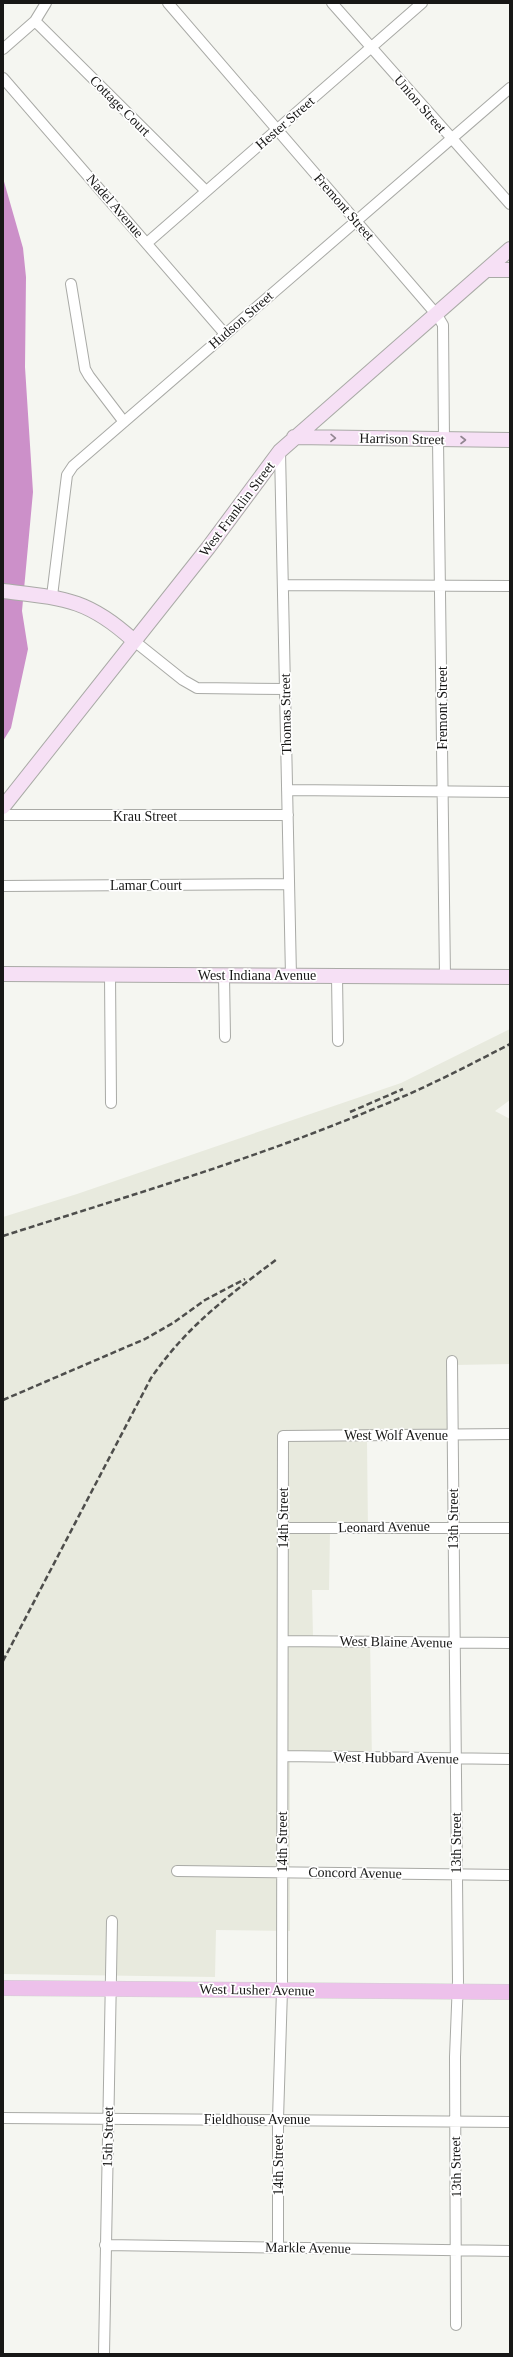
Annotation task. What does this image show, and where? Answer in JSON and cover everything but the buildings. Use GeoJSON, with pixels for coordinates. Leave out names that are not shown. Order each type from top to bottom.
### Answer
{"type":"FeatureCollection","features":[{"type":"Feature","properties":{"kind":"main road","name":"West Lusher Avenue"},"geometry":{"type":"LineString","coordinates":[[3,1988],[510,1992]]}},
{"type":"Feature","properties":{"kind":"street"},"geometry":{"type":"LineString","coordinates":[[3,49],[35,21],[46,3]]}},
{"type":"Feature","properties":{"kind":"street","name":"Fremont Street"},"geometry":{"type":"LineString","coordinates":[[168,3],[437,314],[443,325],[441,440],[441,791],[445,976]]}},
{"type":"Feature","properties":{"kind":"street","name":"Union Street"},"geometry":{"type":"LineString","coordinates":[[332,3],[510,204]]}},
{"type":"Feature","properties":{"kind":"street","name":"Hester Street"},"geometry":{"type":"LineString","coordinates":[[147,243],[422,3]]}},
{"type":"Feature","properties":{"kind":"street","name":"Cottage Court"},"geometry":{"type":"LineString","coordinates":[[35,21],[206,191]]}},
{"type":"Feature","properties":{"kind":"street","name":"Nadel Avenue"},"geometry":{"type":"LineString","coordinates":[[3,78],[225,334]]}},
{"type":"Feature","properties":{"kind":"street","name":"Hudson Street"},"geometry":{"type":"LineString","coordinates":[[46,596],[67,475],[72,466],[510,88]]}},
{"type":"Feature","properties":{"kind":"street","name":"West Franklin Street"},"geometry":{"type":"LineString","coordinates":[[3,807],[133,640],[208,548],[280,451],[294,437],[510,249]]}},
{"type":"Feature","properties":{"kind":"street"},"geometry":{"type":"LineString","coordinates":[[487,270],[510,270]]}},
{"type":"Feature","properties":{"kind":"street"},"geometry":{"type":"LineString","coordinates":[[72,284],[86,369],[89,376],[124,422]]}},
{"type":"Feature","properties":{"kind":"street","name":"Harrison Street"},"geometry":{"type":"LineString","coordinates":[[294,437],[510,440]]}},
{"type":"Feature","properties":{"kind":"street","name":"Thomas Street"},"geometry":{"type":"LineString","coordinates":[[280,451],[290,976]]}},
{"type":"Feature","properties":{"kind":"street"},"geometry":{"type":"LineString","coordinates":[[283,585],[510,586]]}},
{"type":"Feature","properties":{"kind":"street"},"geometry":{"type":"LineString","coordinates":[[3,591],[46,596],[91,608],[111,620],[133,640],[183,680],[197,688],[285,689]]}},
{"type":"Feature","properties":{"kind":"street"},"geometry":{"type":"LineString","coordinates":[[287,790],[510,792]]}},
{"type":"Feature","properties":{"kind":"street","name":"Krau Street"},"geometry":{"type":"LineString","coordinates":[[3,815],[288,815]]}},
{"type":"Feature","properties":{"kind":"street","name":"Lamar Court"},"geometry":{"type":"LineString","coordinates":[[3,886],[289,884]]}},
{"type":"Feature","properties":{"kind":"street","name":"West Indiana Avenue"},"geometry":{"type":"LineString","coordinates":[[3,974],[510,977]]}},
{"type":"Feature","properties":{"kind":"street"},"geometry":{"type":"LineString","coordinates":[[110,974],[111,1103]]}},
{"type":"Feature","properties":{"kind":"street"},"geometry":{"type":"LineString","coordinates":[[224,975],[225,1037]]}},
{"type":"Feature","properties":{"kind":"street"},"geometry":{"type":"LineString","coordinates":[[337,976],[338,1041]]}},
{"type":"Feature","properties":{"kind":"street","name":"13th Street"},"geometry":{"type":"LineString","coordinates":[[452,1361],[454,1435],[452,1526],[456,1874],[456,2325]]}},
{"type":"Feature","properties":{"kind":"street","name":"West Wolf Avenue"},"geometry":{"type":"LineString","coordinates":[[283,1436],[510,1434]]}},
{"type":"Feature","properties":{"kind":"street","name":"14th Street"},"geometry":{"type":"LineString","coordinates":[[278,2247],[278,2119],[282,1990],[283,1436]]}},
{"type":"Feature","properties":{"kind":"street","name":"Leonard Avenue"},"geometry":{"type":"LineString","coordinates":[[283,1528],[452,1526],[510,1528]]}},
{"type":"Feature","properties":{"kind":"street","name":"West Blaine Avenue"},"geometry":{"type":"LineString","coordinates":[[283,1641],[510,1643]]}},
{"type":"Feature","properties":{"kind":"street","name":"West Hubbard Avenue"},"geometry":{"type":"LineString","coordinates":[[283,1756],[510,1759]]}},
{"type":"Feature","properties":{"kind":"street","name":"Concord Avenue"},"geometry":{"type":"LineString","coordinates":[[177,1871],[510,1875]]}},
{"type":"Feature","properties":{"kind":"street","name":"15th Street"},"geometry":{"type":"LineString","coordinates":[[104,2354],[112,1921]]}},
{"type":"Feature","properties":{"kind":"street","name":"Fieldhouse Avenue"},"geometry":{"type":"LineString","coordinates":[[3,2118],[510,2122]]}},
{"type":"Feature","properties":{"kind":"street","name":"Markle Avenue"},"geometry":{"type":"LineString","coordinates":[[105,2245],[510,2251]]}},
{"type":"Feature","properties":{"kind":"shaded area"},"geometry":{"type":"Polygon","coordinates":[[[3,178],[23,248],[26,277],[25,367],[33,492],[22,611],[28,649],[11,728],[3,741],[3,178]]]}},
{"type":"Feature","properties":{"kind":"shaded area"},"geometry":{"type":"Polygon","coordinates":[[[510,1029],[510,1100],[495,1111],[510,1119],[510,1364],[455,1365],[458,1440],[367,1441],[368,1531],[330,1531],[329,1590],[312,1590],[313,1637],[370,1637],[372,1762],[290,1761],[290,1931],[216,1930],[215,1977],[3,1974],[3,1217],[77,1194],[401,1083],[510,1029]]]}},
{"type":"Feature","properties":{"kind":"railway"},"geometry":{"type":"LineString","coordinates":[[3,1236],[191,1176],[330,1127],[410,1094],[510,1044]]}},
{"type":"Feature","properties":{"kind":"railway"},"geometry":{"type":"LineString","coordinates":[[350,1112],[403,1089]]}},
{"type":"Feature","properties":{"kind":"railway"},"geometry":{"type":"LineString","coordinates":[[3,1661],[151,1378],[179,1342],[194,1327],[225,1299],[277,1259]]}},
{"type":"Feature","properties":{"kind":"railway"},"geometry":{"type":"LineString","coordinates":[[3,1400],[145,1339],[173,1323],[205,1300],[245,1279]]}}]}
